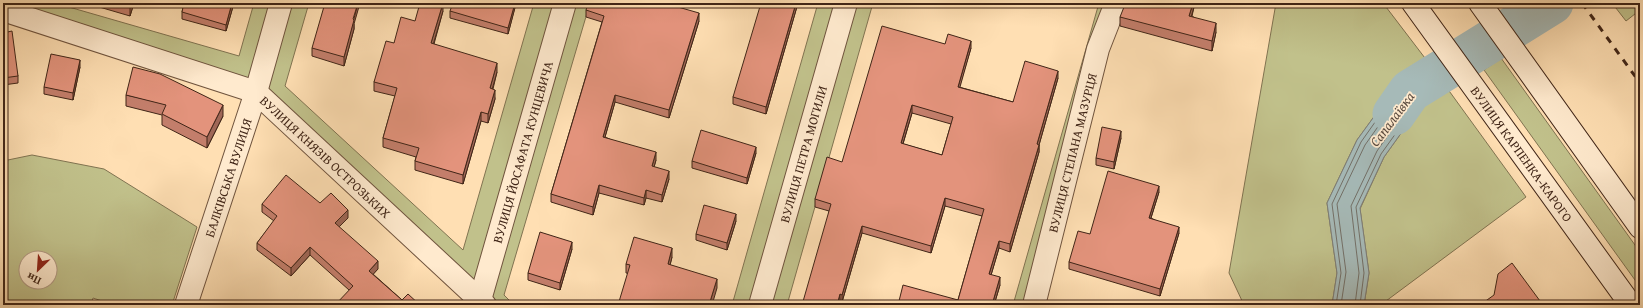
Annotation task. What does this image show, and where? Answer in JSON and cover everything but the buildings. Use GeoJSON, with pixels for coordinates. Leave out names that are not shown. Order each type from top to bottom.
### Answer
{"type":"FeatureCollection","features":[{"type":"Feature","properties":{"kind":"street","name":"БАЛКІВСЬКА ВУЛИЦЯ"},"geometry":{"type":"LineString","coordinates":[[186,305],[256,92],[281,3]]}},
{"type":"Feature","properties":{"kind":"street","name":"ВУЛИЦЯ ЙОСАФАТА КУНЦЕВИЧА"},"geometry":{"type":"LineString","coordinates":[[483,303],[565,3]]}},
{"type":"Feature","properties":{"kind":"street","name":"ВУЛИЦЯ ПЕТРА МОГИЛИ"},"geometry":{"type":"LineString","coordinates":[[760,305],[846,3]]}},
{"type":"Feature","properties":{"kind":"street","name":"ВУЛИЦЯ СТЕПАНА МАЗУРЦЯ"},"geometry":{"type":"LineString","coordinates":[[1034,305],[1098,49],[1116,3]]}},
{"type":"Feature","properties":{"kind":"street"},"geometry":{"type":"LineString","coordinates":[[1480,3],[1640,227]]}},
{"type":"Feature","properties":{"kind":"street","name":"ВУЛИЦЯ КНЯЗІВ ОСТРОЗЬКИХ"},"geometry":{"type":"LineString","coordinates":[[3,10],[256,92],[483,303]]}},
{"type":"Feature","properties":{"kind":"street","name":"ВУЛИЦЯ КАРПЕНКА-КАРОГО"},"geometry":{"type":"LineString","coordinates":[[1417,10],[1630,305]]}},
{"type":"Feature","properties":{"kind":"green space"},"geometry":{"type":"Polygon","coordinates":[[[13,3],[55,3],[239,56],[254,3],[272,3],[250,80],[13,3]]]}},
{"type":"Feature","properties":{"kind":"green space"},"geometry":{"type":"Polygon","coordinates":[[[290,3],[309,3],[285,86],[463,250],[534,3],[556,3],[476,283],[265,88],[290,3]]]}},
{"type":"Feature","properties":{"kind":"green space"},"geometry":{"type":"Polygon","coordinates":[[[573,3],[590,3],[504,295],[514,305],[499,305],[490,296],[573,3]]]}},
{"type":"Feature","properties":{"kind":"green space"},"geometry":{"type":"Polygon","coordinates":[[[818,3],[837,3],[751,305],[732,305],[818,3]]]}},
{"type":"Feature","properties":{"kind":"green space"},"geometry":{"type":"Polygon","coordinates":[[[855,3],[873,3],[787,305],[769,305],[855,3]]]}},
{"type":"Feature","properties":{"kind":"green space"},"geometry":{"type":"Polygon","coordinates":[[[1099,3],[1106,3],[1024,305],[1013,305],[1099,3]]]}},
{"type":"Feature","properties":{"kind":"green space"},"geometry":{"type":"Polygon","coordinates":[[[1276,3],[1383,3],[1428,62],[1400,81],[1357,140],[1327,203],[1337,273],[1332,305],[1244,305],[1229,273],[1276,3]]]}},
{"type":"Feature","properties":{"kind":"green space"},"geometry":{"type":"Polygon","coordinates":[[[1612,3],[1640,3],[1640,10],[1626,21],[1612,3]]]}},
{"type":"Feature","properties":{"kind":"green space"},"geometry":{"type":"Polygon","coordinates":[[[1501,58],[1640,252],[1640,287],[1484,70],[1501,58]]]}},
{"type":"Feature","properties":{"kind":"green space"},"geometry":{"type":"Polygon","coordinates":[[[1447,88],[1526,197],[1386,301],[1389,305],[1364,305],[1369,273],[1360,209],[1384,157],[1422,104],[1447,88]]]}},
{"type":"Feature","properties":{"kind":"green space"},"geometry":{"type":"Polygon","coordinates":[[[32,155],[104,169],[197,227],[172,305],[114,305],[93,298],[91,305],[3,305],[3,161],[32,155]]]}},
{"type":"Feature","properties":{"kind":"water"},"geometry":{"type":"Polygon","coordinates":[[[1428,62],[1447,88],[1422,104],[1384,157],[1360,208],[1369,273],[1364,305],[1332,305],[1337,273],[1327,203],[1357,140],[1400,81],[1428,62]]]}},
{"type":"Feature","properties":{"kind":"waterway","name":"Сапалаївка"},"geometry":{"type":"LineString","coordinates":[[1394,114],[1410,91],[1552,3]]}},
{"type":"Feature","properties":{"kind":"railway"},"geometry":{"type":"LineString","coordinates":[[1582,3],[1640,83]]}}]}
